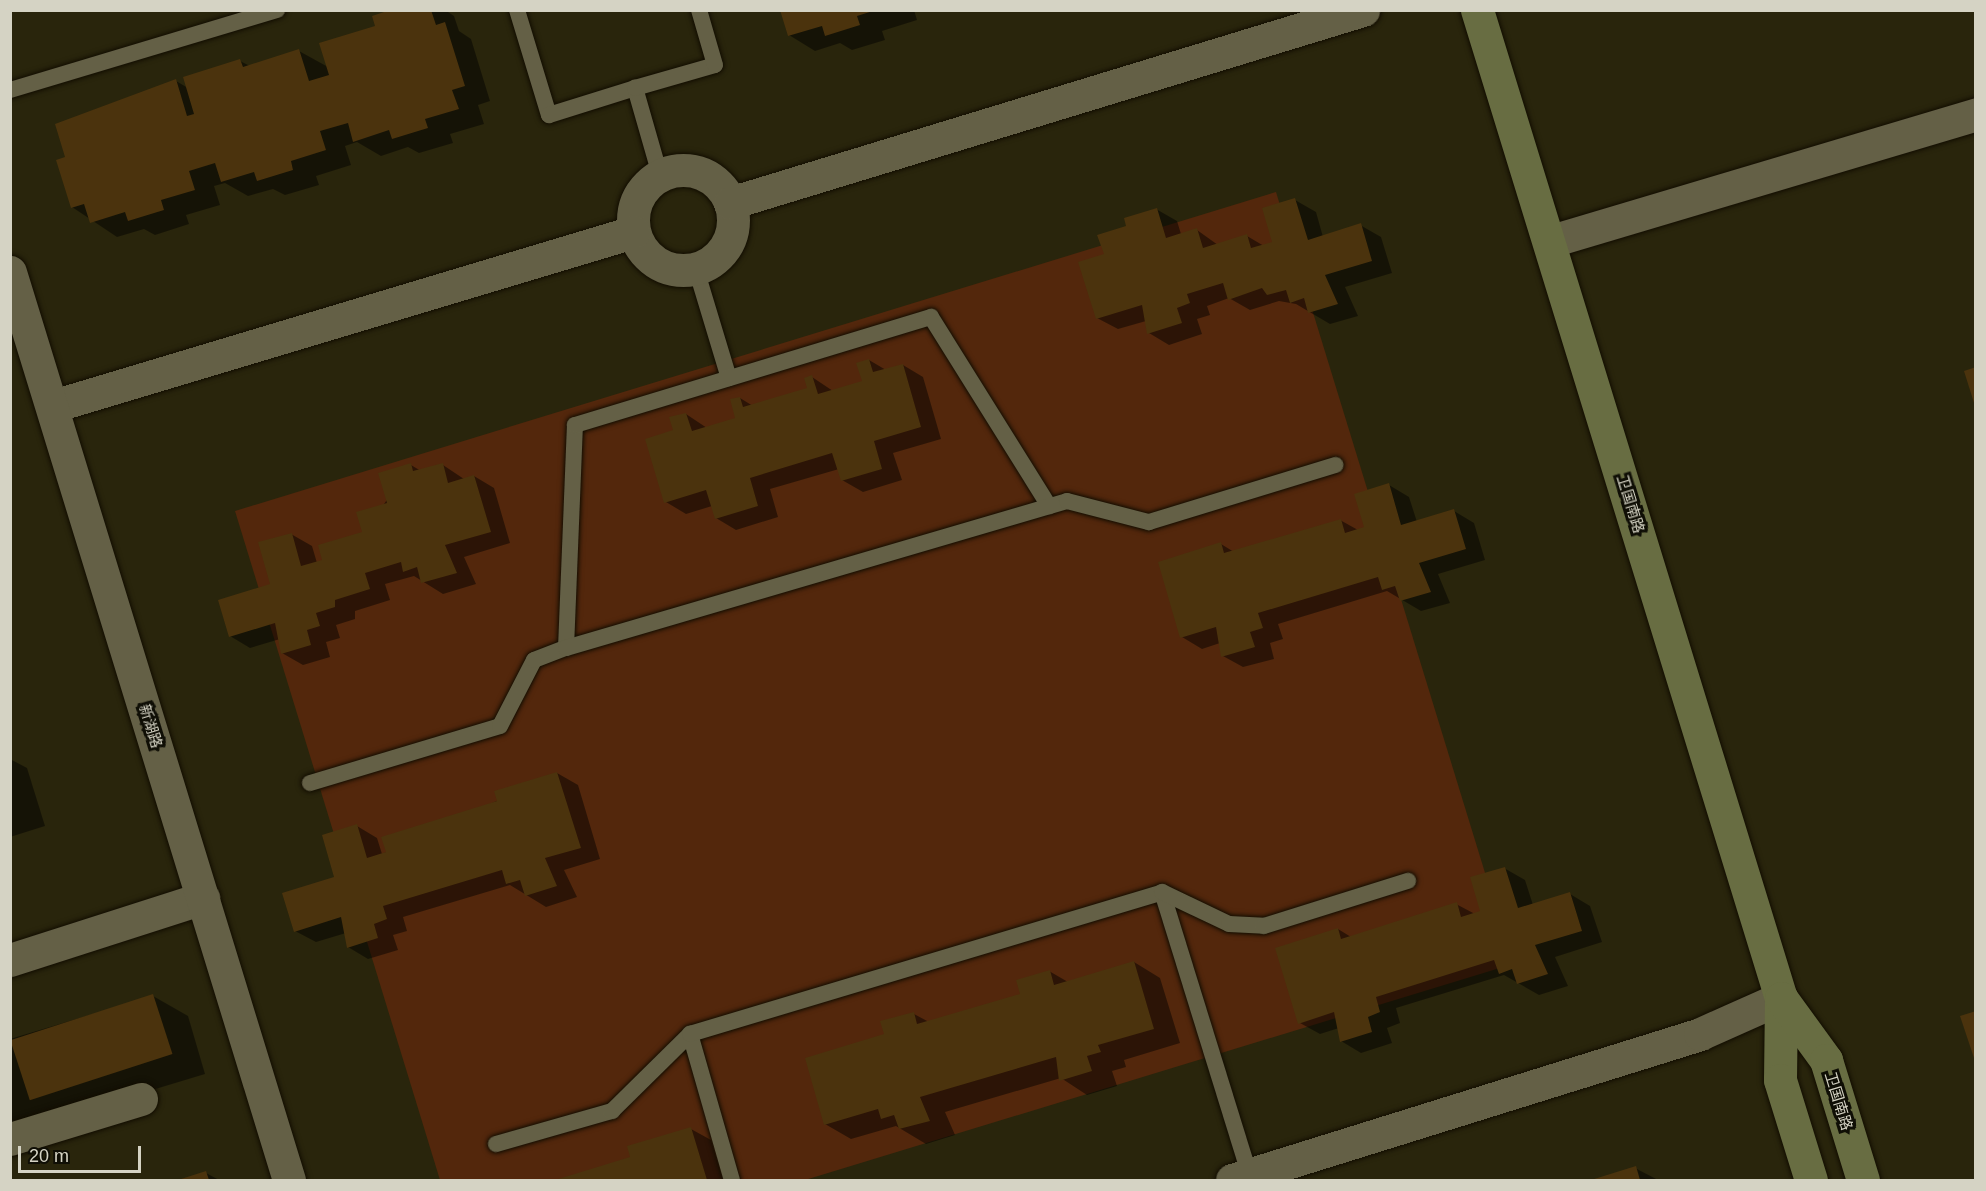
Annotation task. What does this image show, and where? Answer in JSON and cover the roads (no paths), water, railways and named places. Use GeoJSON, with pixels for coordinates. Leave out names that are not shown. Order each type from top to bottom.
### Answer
{"type":"FeatureCollection","features":[{"type":"Feature","properties":{"kind":"main road","name":"卫国南路"},"geometry":{"type":"LineString","coordinates":[[1477,10],[1551,241],[1781,998],[1780,1080],[1811,1180]]}},
{"type":"Feature","properties":{"kind":"main road","name":"卫国南路"},"geometry":{"type":"LineString","coordinates":[[1781,998],[1826,1060],[1863,1180]]}},
{"type":"Feature","properties":{"kind":"street"},"geometry":{"type":"LineString","coordinates":[[730,203],[1363,10]]}},
{"type":"Feature","properties":{"kind":"street"},"geometry":{"type":"LineString","coordinates":[[1551,241],[1976,114]]}},
{"type":"Feature","properties":{"kind":"street"},"geometry":{"type":"LineString","coordinates":[[677,170],[710,177],[730,203],[733,219],[724,251],[696,269],[672,269],[650,260],[633,232],[636,198],[660,175],[677,170]]}},
{"type":"Feature","properties":{"kind":"street"},"geometry":{"type":"LineString","coordinates":[[53,406],[633,232]]}},
{"type":"Feature","properties":{"kind":"street","name":"新湖路"},"geometry":{"type":"LineString","coordinates":[[11,276],[53,406],[289,1180]]}},
{"type":"Feature","properties":{"kind":"street"},"geometry":{"type":"LineString","coordinates":[[10,960],[203,898]]}},
{"type":"Feature","properties":{"kind":"street"},"geometry":{"type":"LineString","coordinates":[[1244,1179],[1700,1034],[1781,998]]}},
{"type":"Feature","properties":{"kind":"street"},"geometry":{"type":"LineString","coordinates":[[10,1139],[141,1099]]}},
{"type":"Feature","properties":{"kind":"lane"},"geometry":{"type":"LineString","coordinates":[[10,90],[277,10]]}},
{"type":"Feature","properties":{"kind":"lane"},"geometry":{"type":"LineString","coordinates":[[517,10],[549,115],[715,64],[699,10]]}},
{"type":"Feature","properties":{"kind":"lane"},"geometry":{"type":"LineString","coordinates":[[635,88],[660,175]]}},
{"type":"Feature","properties":{"kind":"lane"},"geometry":{"type":"LineString","coordinates":[[696,269],[729,378]]}},
{"type":"Feature","properties":{"kind":"lane"},"geometry":{"type":"LineString","coordinates":[[566,648],[575,425],[931,317],[1049,506]]}},
{"type":"Feature","properties":{"kind":"lane"},"geometry":{"type":"LineString","coordinates":[[310,783],[500,726],[534,660],[566,648],[1067,501],[1149,522],[1335,465]]}},
{"type":"Feature","properties":{"kind":"lane"},"geometry":{"type":"LineString","coordinates":[[496,1144],[612,1111],[690,1034],[1161,892],[1229,924],[1264,926],[1408,881]]}},
{"type":"Feature","properties":{"kind":"lane"},"geometry":{"type":"LineString","coordinates":[[1161,892],[1244,1179]]}},
{"type":"Feature","properties":{"kind":"lane"},"geometry":{"type":"LineString","coordinates":[[690,1034],[732,1180]]}}]}
